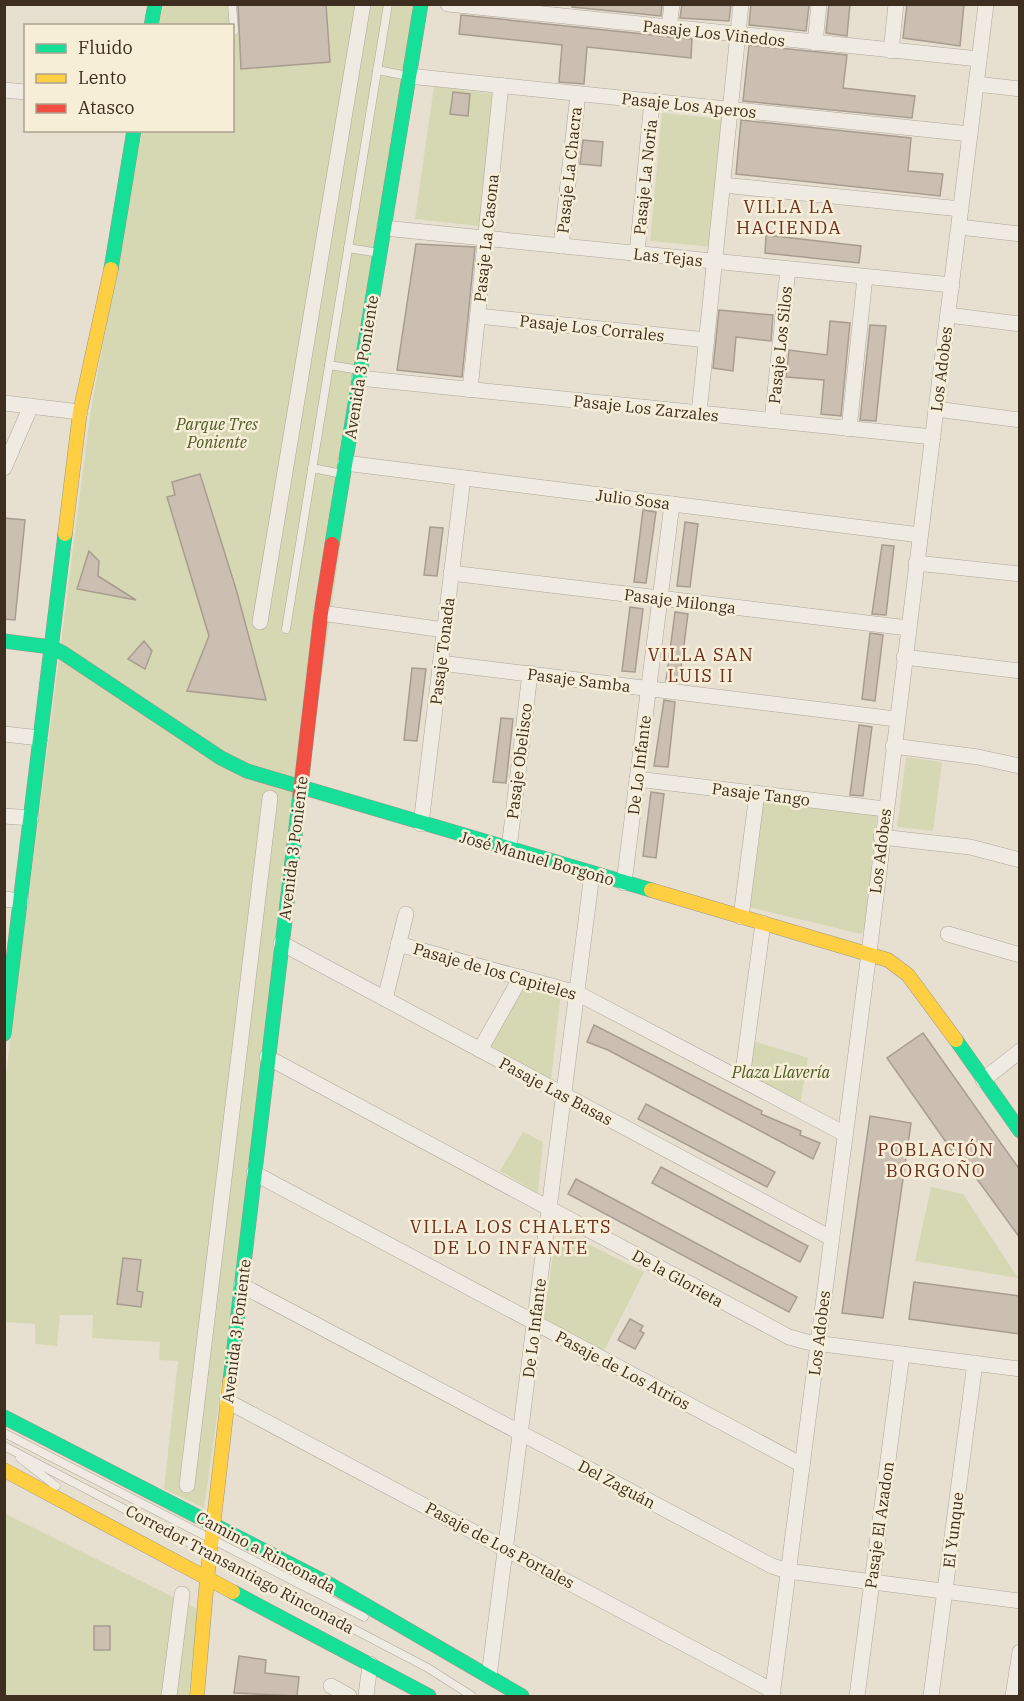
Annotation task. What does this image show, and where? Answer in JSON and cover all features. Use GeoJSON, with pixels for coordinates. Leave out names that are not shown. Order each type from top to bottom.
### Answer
{"type":"FeatureCollection","features":[{"type":"Feature","properties":{"kind":"main road"},"geometry":{"type":"LineString","coordinates":[[151,24],[155,4]]}},
{"type":"Feature","properties":{"kind":"main road","name":"Avenida 3 Poniente"},"geometry":{"type":"LineString","coordinates":[[197,1696],[212,1530],[321,613],[421,4]]}},
{"type":"Feature","properties":{"kind":"main road"},"geometry":{"type":"LineString","coordinates":[[4,1034],[8,982],[21,901],[80,412],[108,289],[134,132]]}},
{"type":"Feature","properties":{"kind":"main road","name":"José Manuel Borgoño"},"geometry":{"type":"LineString","coordinates":[[4,641],[51,647],[232,764],[300,789],[888,960],[908,975],[1020,1131]]}},
{"type":"Feature","properties":{"kind":"main road","name":"Camino a Rinconada"},"geometry":{"type":"LineString","coordinates":[[9,1419],[212,1530],[442,1646],[522,1696]]}},
{"type":"Feature","properties":{"kind":"main road"},"geometry":{"type":"LineString","coordinates":[[4,1470],[429,1696]]}},
{"type":"Feature","properties":{"kind":"street"},"geometry":{"type":"LineString","coordinates":[[260,622],[363,4]]}},
{"type":"Feature","properties":{"kind":"street","name":"Pasaje Los Viñedos"},"geometry":{"type":"LineString","coordinates":[[448,4],[530,9],[599,21],[980,59]]}},
{"type":"Feature","properties":{"kind":"street"},"geometry":{"type":"LineString","coordinates":[[599,21],[600,4]]}},
{"type":"Feature","properties":{"kind":"street"},"geometry":{"type":"LineString","coordinates":[[669,28],[672,4]]}},
{"type":"Feature","properties":{"kind":"street"},"geometry":{"type":"LineString","coordinates":[[699,413],[741,4]]}},
{"type":"Feature","properties":{"kind":"street"},"geometry":{"type":"LineString","coordinates":[[815,43],[819,4]]}},
{"type":"Feature","properties":{"kind":"street"},"geometry":{"type":"LineString","coordinates":[[891,51],[896,4]]}},
{"type":"Feature","properties":{"kind":"street","name":"Los Adobes"},"geometry":{"type":"LineString","coordinates":[[772,1694],[869,953],[881,837],[986,4]]}},
{"type":"Feature","properties":{"kind":"street","name":"Pasaje Los Aperos"},"geometry":{"type":"LineString","coordinates":[[409,76],[970,134]]}},
{"type":"Feature","properties":{"kind":"street"},"geometry":{"type":"LineString","coordinates":[[976,84],[1020,89]]}},
{"type":"Feature","properties":{"kind":"street","name":"Pasaje La Casona"},"geometry":{"type":"LineString","coordinates":[[470,390],[501,86]]}},
{"type":"Feature","properties":{"kind":"street"},"geometry":{"type":"LineString","coordinates":[[4,90],[24,92]]}},
{"type":"Feature","properties":{"kind":"street","name":"Pasaje La Chacra"},"geometry":{"type":"LineString","coordinates":[[561,246],[578,93]]}},
{"type":"Feature","properties":{"kind":"street","name":"Pasaje La Noria"},"geometry":{"type":"LineString","coordinates":[[637,254],[652,101]]}},
{"type":"Feature","properties":{"kind":"street"},"geometry":{"type":"LineString","coordinates":[[723,185],[961,209]]}},
{"type":"Feature","properties":{"kind":"street"},"geometry":{"type":"LineString","coordinates":[[959,227],[1020,234]]}},
{"type":"Feature","properties":{"kind":"street","name":"Las Tejas"},"geometry":{"type":"LineString","coordinates":[[384,228],[952,285]]}},
{"type":"Feature","properties":{"kind":"street","name":"Pasaje Los Silos"},"geometry":{"type":"LineString","coordinates":[[772,421],[788,269]]}},
{"type":"Feature","properties":{"kind":"street"},"geometry":{"type":"LineString","coordinates":[[849,429],[865,277]]}},
{"type":"Feature","properties":{"kind":"street"},"geometry":{"type":"LineString","coordinates":[[948,315],[1020,324]]}},
{"type":"Feature","properties":{"kind":"street","name":"Pasaje Los Corrales"},"geometry":{"type":"LineString","coordinates":[[478,316],[707,340]]}},
{"type":"Feature","properties":{"kind":"street","name":"Pasaje Los Zarzales"},"geometry":{"type":"LineString","coordinates":[[360,374],[470,390],[933,437]]}},
{"type":"Feature","properties":{"kind":"street"},"geometry":{"type":"LineString","coordinates":[[4,403],[80,412]]}},
{"type":"Feature","properties":{"kind":"street"},"geometry":{"type":"LineString","coordinates":[[4,468],[31,406]]}},
{"type":"Feature","properties":{"kind":"street"},"geometry":{"type":"LineString","coordinates":[[936,409],[1020,420]]}},
{"type":"Feature","properties":{"kind":"street","name":"Julio Sosa"},"geometry":{"type":"LineString","coordinates":[[344,469],[463,478],[920,535]]}},
{"type":"Feature","properties":{"kind":"street","name":"Pasaje Tonada"},"geometry":{"type":"LineString","coordinates":[[421,824],[463,478]]}},
{"type":"Feature","properties":{"kind":"street","name":"De Lo Infante"},"geometry":{"type":"LineString","coordinates":[[624,883],[672,504]]}},
{"type":"Feature","properties":{"kind":"street"},"geometry":{"type":"LineString","coordinates":[[916,563],[1020,574]]}},
{"type":"Feature","properties":{"kind":"street","name":"Pasaje Milonga"},"geometry":{"type":"LineString","coordinates":[[451,573],[908,628]]}},
{"type":"Feature","properties":{"kind":"street"},"geometry":{"type":"LineString","coordinates":[[321,613],[445,630]]}},
{"type":"Feature","properties":{"kind":"street"},"geometry":{"type":"LineString","coordinates":[[904,657],[1020,671]]}},
{"type":"Feature","properties":{"kind":"street","name":"Pasaje Samba"},"geometry":{"type":"LineString","coordinates":[[440,663],[896,718]]}},
{"type":"Feature","properties":{"kind":"street","name":"Pasaje Obelisco"},"geometry":{"type":"LineString","coordinates":[[508,849],[530,673]]}},
{"type":"Feature","properties":{"kind":"street"},"geometry":{"type":"LineString","coordinates":[[4,734],[40,738]]}},
{"type":"Feature","properties":{"kind":"street"},"geometry":{"type":"LineString","coordinates":[[893,746],[978,757],[1020,766]]}},
{"type":"Feature","properties":{"kind":"street","name":"Pasaje Tango"},"geometry":{"type":"LineString","coordinates":[[637,778],[885,809]]}},
{"type":"Feature","properties":{"kind":"street"},"geometry":{"type":"LineString","coordinates":[[741,917],[757,793]]}},
{"type":"Feature","properties":{"kind":"street"},"geometry":{"type":"LineString","coordinates":[[187,1485],[270,798]]}},
{"type":"Feature","properties":{"kind":"street"},"geometry":{"type":"LineString","coordinates":[[4,816],[31,818]]}},
{"type":"Feature","properties":{"kind":"street"},"geometry":{"type":"LineString","coordinates":[[881,837],[970,847],[1020,860]]}},
{"type":"Feature","properties":{"kind":"street","name":"De Lo Infante"},"geometry":{"type":"LineString","coordinates":[[489,1676],[592,874]]}},
{"type":"Feature","properties":{"kind":"street"},"geometry":{"type":"LineString","coordinates":[[4,899],[21,901]]}},
{"type":"Feature","properties":{"kind":"street"},"geometry":{"type":"LineString","coordinates":[[385,999],[406,914]]}},
{"type":"Feature","properties":{"kind":"street"},"geometry":{"type":"LineString","coordinates":[[742,1079],[763,923]]}},
{"type":"Feature","properties":{"kind":"street"},"geometry":{"type":"LineString","coordinates":[[948,934],[1020,955]]}},
{"type":"Feature","properties":{"kind":"street","name":"Pasaje Las Basas"},"geometry":{"type":"LineString","coordinates":[[281,943],[831,1238]]}},
{"type":"Feature","properties":{"kind":"street","name":"Pasaje de los Capiteles"},"geometry":{"type":"LineString","coordinates":[[398,944],[577,993],[845,1134]]}},
{"type":"Feature","properties":{"kind":"street"},"geometry":{"type":"LineString","coordinates":[[480,1050],[521,977]]}},
{"type":"Feature","properties":{"kind":"street"},"geometry":{"type":"LineString","coordinates":[[983,1080],[1019,1052]]}},
{"type":"Feature","properties":{"kind":"street","name":"De la Glorieta"},"geometry":{"type":"LineString","coordinates":[[267,1057],[789,1337],[818,1343],[1020,1369]]}},
{"type":"Feature","properties":{"kind":"street","name":"Pasaje de Los Atrios"},"geometry":{"type":"LineString","coordinates":[[254,1173],[802,1465]]}},
{"type":"Feature","properties":{"kind":"street","name":"Del Zaguán"},"geometry":{"type":"LineString","coordinates":[[241,1285],[772,1566],[788,1571],[1020,1601]]}},
{"type":"Feature","properties":{"kind":"street","name":"Pasaje El Azadon"},"geometry":{"type":"LineString","coordinates":[[857,1696],[902,1354]]}},
{"type":"Feature","properties":{"kind":"street","name":"El Yunque"},"geometry":{"type":"LineString","coordinates":[[931,1696],[975,1363]]}},
{"type":"Feature","properties":{"kind":"street","name":"Pasaje de Los Portales"},"geometry":{"type":"LineString","coordinates":[[227,1401],[505,1547],[772,1694]]}},
{"type":"Feature","properties":{"kind":"street"},"geometry":{"type":"LineString","coordinates":[[169,1696],[182,1594]]}},
{"type":"Feature","properties":{"kind":"street"},"geometry":{"type":"LineString","coordinates":[[1013,1696],[1020,1652]]}},
{"type":"Feature","properties":{"kind":"street"},"geometry":{"type":"LineString","coordinates":[[366,1696],[370,1664]]}},
{"type":"Feature","properties":{"kind":"street"},"geometry":{"type":"LineString","coordinates":[[331,1686],[349,1696]]}},
{"type":"Feature","properties":{"kind":"lane"},"geometry":{"type":"LineString","coordinates":[[232,4],[233,24]]}},
{"type":"Feature","properties":{"kind":"lane"},"geometry":{"type":"LineString","coordinates":[[286,629],[388,4]]}},
{"type":"Feature","properties":{"kind":"lane"},"geometry":{"type":"LineString","coordinates":[[377,70],[409,76]]}},
{"type":"Feature","properties":{"kind":"lane"},"geometry":{"type":"LineString","coordinates":[[348,248],[380,253]]}},
{"type":"Feature","properties":{"kind":"lane"},"geometry":{"type":"LineString","coordinates":[[329,365],[360,374]]}},
{"type":"Feature","properties":{"kind":"lane"},"geometry":{"type":"LineString","coordinates":[[312,468],[344,469]]}},
{"type":"Feature","properties":{"kind":"lane","name":"Corredor Transantiago Rinconada"},"geometry":{"type":"LineString","coordinates":[[9,1419],[156,1509]]}},
{"type":"Feature","properties":{"kind":"lane","name":"Corredor Transantiago Rinconada"},"geometry":{"type":"LineString","coordinates":[[4,1433],[156,1509],[212,1530],[376,1623]]}},
{"type":"Feature","properties":{"kind":"lane","name":"Corredor Transantiago Rinconada"},"geometry":{"type":"LineString","coordinates":[[4,1447],[111,1528]]}},
{"type":"Feature","properties":{"kind":"lane","name":"Corredor Transantiago Rinconada"},"geometry":{"type":"LineString","coordinates":[[4,1447],[210,1552],[428,1668],[472,1696]]}},
{"type":"Feature","properties":{"kind":"lane"},"geometry":{"type":"LineString","coordinates":[[397,1634],[508,1696]]}},
{"type":"Feature","properties":{"kind":"green space","name":"Parque Tres Poniente"},"geometry":{"type":"Polygon","coordinates":[[[163,5],[417,5],[204,1508],[164,1489],[178,1361],[159,1360],[160,1342],[92,1338],[93,1315],[60,1315],[57,1346],[35,1344],[35,1324],[5,1322],[4,1092],[90,415],[142,132],[234,132],[234,24],[159,24],[163,5]]]}},
{"type":"Feature","properties":{"kind":"green space"},"geometry":{"type":"Polygon","coordinates":[[[434,86],[494,94],[479,226],[415,219],[434,86]]]}},
{"type":"Feature","properties":{"kind":"green space"},"geometry":{"type":"Polygon","coordinates":[[[662,113],[725,119],[713,247],[650,241],[662,113]]]}},
{"type":"Feature","properties":{"kind":"green space"},"geometry":{"type":"Polygon","coordinates":[[[906,757],[942,762],[933,831],[897,827],[906,757]]]}},
{"type":"Feature","properties":{"kind":"green space"},"geometry":{"type":"Polygon","coordinates":[[[760,801],[877,815],[865,927],[861,934],[749,907],[760,801]]]}},
{"type":"Feature","properties":{"kind":"green space"},"geometry":{"type":"Polygon","coordinates":[[[522,984],[561,993],[551,1080],[491,1046],[522,984]]]}},
{"type":"Feature","properties":{"kind":"green space","name":"Plaza Llavería"},"geometry":{"type":"Polygon","coordinates":[[[750,1040],[808,1058],[800,1105],[745,1077],[750,1040]]]}},
{"type":"Feature","properties":{"kind":"green space"},"geometry":{"type":"Polygon","coordinates":[[[523,1132],[543,1142],[538,1193],[500,1171],[523,1132]]]}},
{"type":"Feature","properties":{"kind":"green space"},"geometry":{"type":"Polygon","coordinates":[[[931,1187],[963,1194],[1018,1278],[915,1261],[931,1187]]]}},
{"type":"Feature","properties":{"kind":"green space"},"geometry":{"type":"Polygon","coordinates":[[[574,1237],[644,1272],[603,1353],[543,1323],[555,1240],[574,1237]]]}},
{"type":"Feature","properties":{"kind":"green space"},"geometry":{"type":"Polygon","coordinates":[[[4,1513],[197,1609],[189,1696],[5,1696],[4,1513]]]}},
{"type":"Feature","properties":{"kind":"building"},"geometry":{"type":"Polygon","coordinates":[[[238,4],[326,4],[330,62],[241,69],[238,4]]]}},
{"type":"Feature","properties":{"kind":"building"},"geometry":{"type":"Polygon","coordinates":[[[572,4],[662,4],[661,16],[572,7],[572,4]]]}},
{"type":"Feature","properties":{"kind":"building"},"geometry":{"type":"Polygon","coordinates":[[[682,4],[731,4],[729,21],[680,18],[682,4]]]}},
{"type":"Feature","properties":{"kind":"building"},"geometry":{"type":"Polygon","coordinates":[[[751,4],[809,5],[806,31],[749,25],[751,4]]]}},
{"type":"Feature","properties":{"kind":"building"},"geometry":{"type":"Polygon","coordinates":[[[829,4],[850,4],[847,36],[826,33],[829,4]]]}},
{"type":"Feature","properties":{"kind":"building"},"geometry":{"type":"Polygon","coordinates":[[[907,4],[964,4],[960,46],[903,38],[907,4]]]}},
{"type":"Feature","properties":{"kind":"building"},"geometry":{"type":"Polygon","coordinates":[[[461,15],[692,39],[691,58],[587,47],[584,84],[559,82],[562,45],[459,34],[461,15]]]}},
{"type":"Feature","properties":{"kind":"building"},"geometry":{"type":"Polygon","coordinates":[[[749,45],[847,55],[843,88],[915,96],[912,118],[743,101],[749,45]]]}},
{"type":"Feature","properties":{"kind":"building"},"geometry":{"type":"Polygon","coordinates":[[[453,92],[470,94],[468,116],[450,114],[453,92]]]}},
{"type":"Feature","properties":{"kind":"building"},"geometry":{"type":"Polygon","coordinates":[[[741,120],[911,138],[908,171],[943,174],[940,196],[736,174],[741,120]]]}},
{"type":"Feature","properties":{"kind":"building"},"geometry":{"type":"Polygon","coordinates":[[[583,140],[603,142],[601,166],[580,164],[583,140]]]}},
{"type":"Feature","properties":{"kind":"building"},"geometry":{"type":"Polygon","coordinates":[[[766,235],[861,246],[859,263],[765,253],[766,235]]]}},
{"type":"Feature","properties":{"kind":"building"},"geometry":{"type":"Polygon","coordinates":[[[416,244],[475,247],[462,377],[397,370],[416,244]]]}},
{"type":"Feature","properties":{"kind":"building"},"geometry":{"type":"Polygon","coordinates":[[[719,310],[773,315],[771,341],[736,337],[733,371],[713,368],[719,310]]]}},
{"type":"Feature","properties":{"kind":"building"},"geometry":{"type":"Polygon","coordinates":[[[830,321],[850,323],[841,416],[821,414],[824,380],[786,377],[789,350],[827,355],[830,321]]]}},
{"type":"Feature","properties":{"kind":"building"},"geometry":{"type":"Polygon","coordinates":[[[870,325],[886,326],[876,421],[860,420],[870,325]]]}},
{"type":"Feature","properties":{"kind":"building"},"geometry":{"type":"Polygon","coordinates":[[[200,474],[236,589],[266,700],[187,691],[209,636],[167,497],[175,495],[172,482],[200,474]]]}},
{"type":"Feature","properties":{"kind":"building"},"geometry":{"type":"Polygon","coordinates":[[[643,510],[656,512],[646,583],[634,582],[643,510]]]}},
{"type":"Feature","properties":{"kind":"building"},"geometry":{"type":"Polygon","coordinates":[[[4,518],[25,520],[15,620],[4,619],[4,518]]]}},
{"type":"Feature","properties":{"kind":"building"},"geometry":{"type":"Polygon","coordinates":[[[685,522],[698,524],[690,587],[677,586],[685,522]]]}},
{"type":"Feature","properties":{"kind":"building"},"geometry":{"type":"Polygon","coordinates":[[[430,527],[443,528],[437,576],[424,575],[430,527]]]}},
{"type":"Feature","properties":{"kind":"building"},"geometry":{"type":"Polygon","coordinates":[[[882,545],[894,546],[886,615],[872,614],[882,545]]]}},
{"type":"Feature","properties":{"kind":"building"},"geometry":{"type":"Polygon","coordinates":[[[89,551],[99,561],[98,576],[136,600],[77,589],[89,551]]]}},
{"type":"Feature","properties":{"kind":"building"},"geometry":{"type":"Polygon","coordinates":[[[630,607],[643,609],[635,672],[622,671],[630,607]]]}},
{"type":"Feature","properties":{"kind":"building"},"geometry":{"type":"Polygon","coordinates":[[[675,612],[688,614],[679,683],[666,681],[675,612]]]}},
{"type":"Feature","properties":{"kind":"building"},"geometry":{"type":"Polygon","coordinates":[[[870,633],[883,635],[875,701],[862,699],[870,633]]]}},
{"type":"Feature","properties":{"kind":"building"},"geometry":{"type":"Polygon","coordinates":[[[144,641],[152,651],[145,669],[128,659],[144,641]]]}},
{"type":"Feature","properties":{"kind":"building"},"geometry":{"type":"Polygon","coordinates":[[[412,668],[426,669],[417,741],[404,740],[412,668]]]}},
{"type":"Feature","properties":{"kind":"building"},"geometry":{"type":"Polygon","coordinates":[[[664,700],[675,702],[668,767],[654,766],[664,700]]]}},
{"type":"Feature","properties":{"kind":"building"},"geometry":{"type":"Polygon","coordinates":[[[501,718],[513,719],[506,783],[493,782],[501,718]]]}},
{"type":"Feature","properties":{"kind":"building"},"geometry":{"type":"Polygon","coordinates":[[[859,725],[872,727],[863,796],[850,795],[859,725]]]}},
{"type":"Feature","properties":{"kind":"building"},"geometry":{"type":"Polygon","coordinates":[[[651,792],[664,794],[656,858],[643,856],[651,792]]]}},
{"type":"Feature","properties":{"kind":"building"},"geometry":{"type":"Polygon","coordinates":[[[594,1025],[762,1111],[761,1114],[801,1131],[800,1135],[820,1143],[813,1159],[608,1050],[587,1042],[594,1025]]]}},
{"type":"Feature","properties":{"kind":"building"},"geometry":{"type":"Polygon","coordinates":[[[923,1033],[1020,1170],[1020,1238],[958,1153],[955,1155],[887,1058],[923,1033]]]}},
{"type":"Feature","properties":{"kind":"building"},"geometry":{"type":"Polygon","coordinates":[[[646,1104],[775,1172],[767,1187],[638,1119],[646,1104]]]}},
{"type":"Feature","properties":{"kind":"building"},"geometry":{"type":"Polygon","coordinates":[[[870,1116],[911,1123],[883,1318],[842,1313],[870,1116]]]}},
{"type":"Feature","properties":{"kind":"building"},"geometry":{"type":"Polygon","coordinates":[[[661,1167],[808,1246],[800,1262],[652,1183],[661,1167]]]}},
{"type":"Feature","properties":{"kind":"building"},"geometry":{"type":"Polygon","coordinates":[[[576,1179],[797,1297],[789,1312],[568,1194],[576,1179]]]}},
{"type":"Feature","properties":{"kind":"building"},"geometry":{"type":"Polygon","coordinates":[[[123,1258],[141,1260],[137,1291],[143,1292],[141,1307],[117,1304],[123,1258]]]}},
{"type":"Feature","properties":{"kind":"building"},"geometry":{"type":"Polygon","coordinates":[[[914,1282],[1020,1296],[1020,1334],[909,1319],[914,1282]]]}},
{"type":"Feature","properties":{"kind":"building"},"geometry":{"type":"Polygon","coordinates":[[[630,1319],[643,1326],[640,1331],[644,1333],[635,1349],[618,1340],[630,1319]]]}},
{"type":"Feature","properties":{"kind":"building"},"geometry":{"type":"Polygon","coordinates":[[[94,1626],[110,1626],[110,1650],[94,1650],[94,1626]]]}},
{"type":"Feature","properties":{"kind":"building"},"geometry":{"type":"Polygon","coordinates":[[[239,1656],[266,1660],[265,1673],[299,1677],[297,1696],[234,1693],[239,1656]]]}},
{"type":"Feature","properties":{"kind":"traffic: fast"},"geometry":{"type":"LineString","coordinates":[[151,24],[155,4]]}},
{"type":"Feature","properties":{"kind":"traffic: fast"},"geometry":{"type":"LineString","coordinates":[[332,544],[421,4]]}},
{"type":"Feature","properties":{"kind":"traffic: fast"},"geometry":{"type":"LineString","coordinates":[[111,269],[134,132]]}},
{"type":"Feature","properties":{"kind":"traffic: fast"},"geometry":{"type":"LineString","coordinates":[[4,1034],[65,534]]}},
{"type":"Feature","properties":{"kind":"traffic: fast"},"geometry":{"type":"LineString","coordinates":[[4,641],[51,647],[63,653],[221,758],[247,771],[651,890]]}},
{"type":"Feature","properties":{"kind":"traffic: fast"},"geometry":{"type":"LineString","coordinates":[[230,1381],[300,794]]}},
{"type":"Feature","properties":{"kind":"traffic: fast"},"geometry":{"type":"LineString","coordinates":[[956,1040],[1020,1131]]}},
{"type":"Feature","properties":{"kind":"traffic: fast"},"geometry":{"type":"LineString","coordinates":[[4,1417],[331,1585],[522,1696]]}},
{"type":"Feature","properties":{"kind":"traffic: fast"},"geometry":{"type":"LineString","coordinates":[[233,1592],[429,1696]]}},
{"type":"Feature","properties":{"kind":"traffic: slow"},"geometry":{"type":"LineString","coordinates":[[65,534],[80,412],[111,269]]}},
{"type":"Feature","properties":{"kind":"traffic: slow"},"geometry":{"type":"LineString","coordinates":[[651,890],[888,960],[908,975],[956,1040]]}},
{"type":"Feature","properties":{"kind":"traffic: slow"},"geometry":{"type":"LineString","coordinates":[[197,1696],[207,1579],[230,1381]]}},
{"type":"Feature","properties":{"kind":"traffic: slow"},"geometry":{"type":"LineString","coordinates":[[4,1470],[233,1592]]}},
{"type":"Feature","properties":{"kind":"traffic: jam"},"geometry":{"type":"LineString","coordinates":[[300,794],[321,613],[332,544]]}},
{"type":"Feature","properties":{"kind":"district","name":"VILLA LA HACIENDA"},"geometry":{"type":"Point","coordinates":[789,216]}},
{"type":"Feature","properties":{"kind":"district","name":"VILLA SAN LUIS II"},"geometry":{"type":"Point","coordinates":[701,664]}},
{"type":"Feature","properties":{"kind":"district","name":"POBLACIÓN BORGOÑO"},"geometry":{"type":"Point","coordinates":[936,1159]}},
{"type":"Feature","properties":{"kind":"district","name":"VILLA LOS CHALETS DE LO INFANTE"},"geometry":{"type":"Point","coordinates":[511,1236]}}]}
